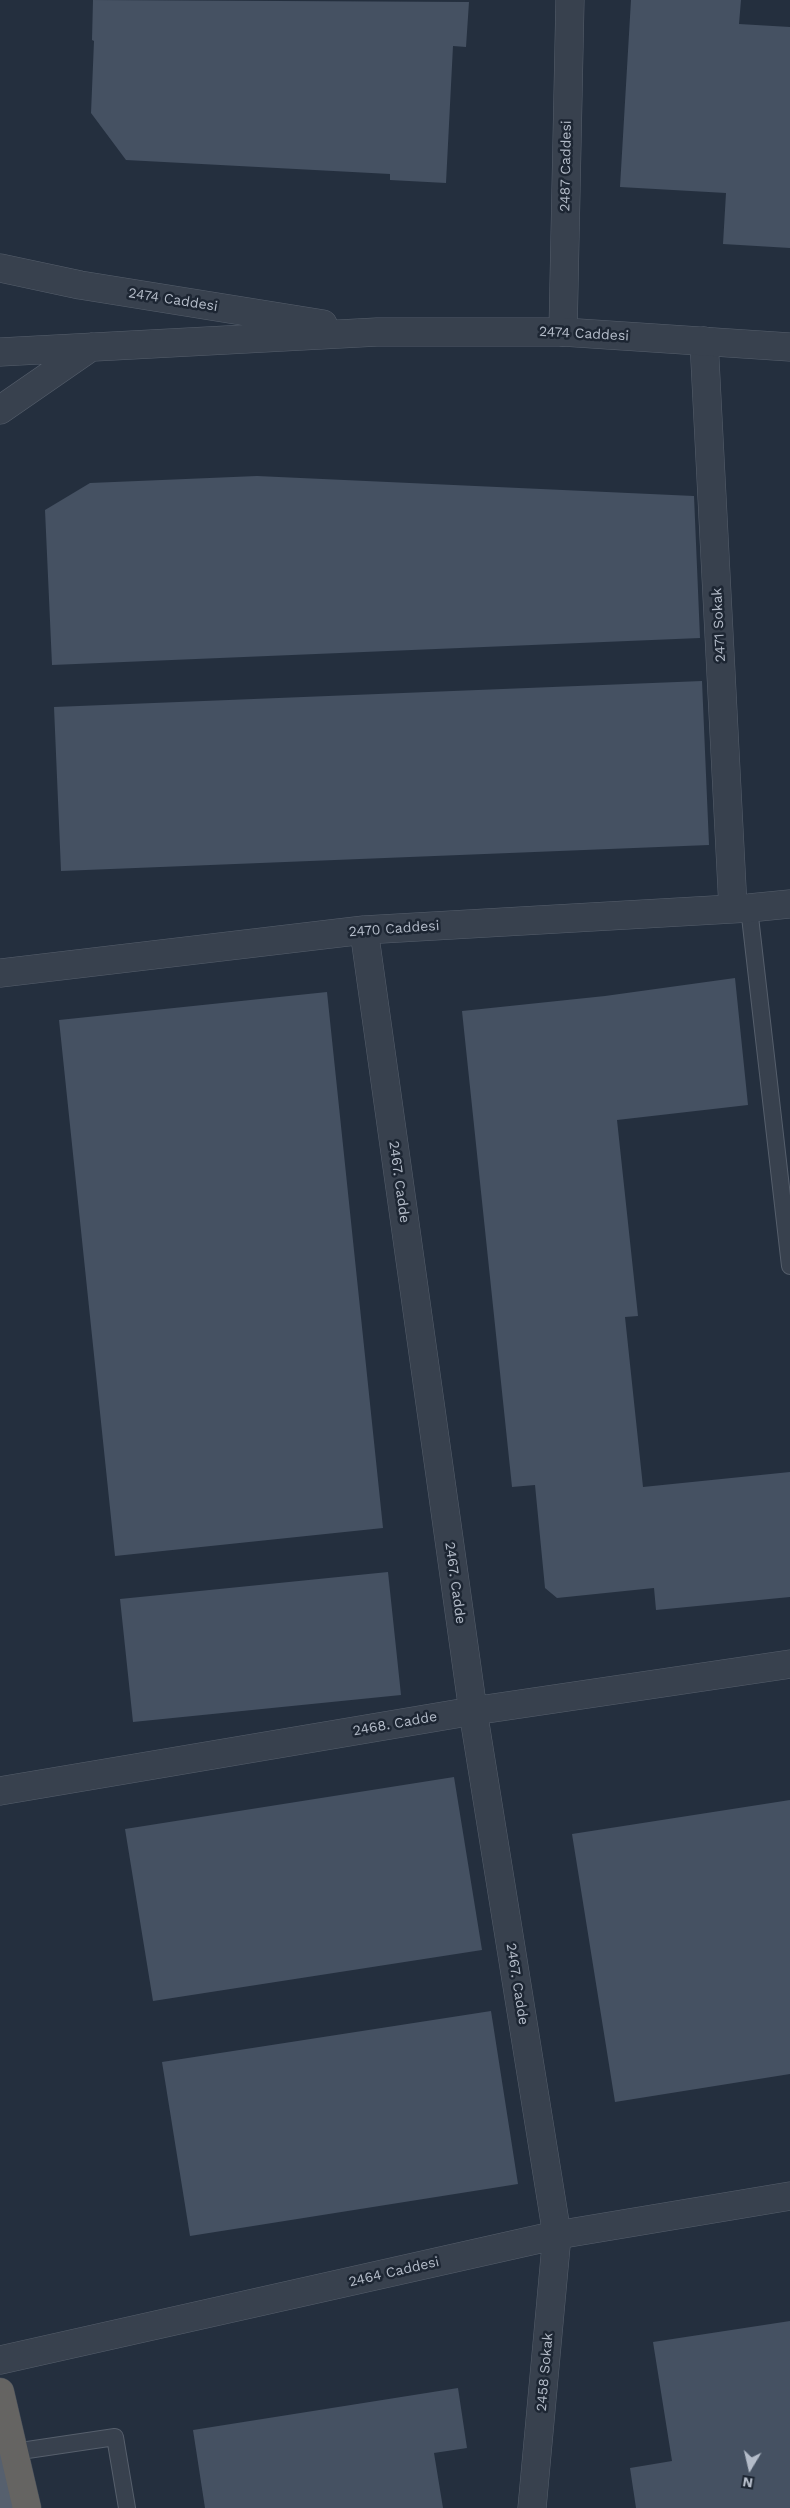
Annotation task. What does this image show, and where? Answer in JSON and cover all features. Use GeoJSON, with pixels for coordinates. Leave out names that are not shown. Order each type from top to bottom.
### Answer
{"type":"FeatureCollection","features":[{"type":"Feature","properties":{"kind":"highway"},"geometry":{"type":"LineString","coordinates":[[0,2392],[27,2508]]}},
{"type":"Feature","properties":{"kind":"main road"},"geometry":{"type":"LineString","coordinates":[[0,2429],[8,2508]]}},
{"type":"Feature","properties":{"kind":"street","name":"2487 Caddesi"},"geometry":{"type":"LineString","coordinates":[[562,332],[570,0]]}},
{"type":"Feature","properties":{"kind":"street","name":"2474 Caddesi"},"geometry":{"type":"LineString","coordinates":[[0,268],[80,285],[377,332]]}},
{"type":"Feature","properties":{"kind":"street","name":"2474 Caddesi"},"geometry":{"type":"LineString","coordinates":[[0,352],[377,332],[562,332],[790,347]]}},
{"type":"Feature","properties":{"kind":"street","name":"2471 Sokak"},"geometry":{"type":"LineString","coordinates":[[704,341],[741,908]]}},
{"type":"Feature","properties":{"kind":"street"},"geometry":{"type":"LineString","coordinates":[[0,410],[91,346]]}},
{"type":"Feature","properties":{"kind":"street","name":"2470 Caddesi"},"geometry":{"type":"LineString","coordinates":[[0,974],[364,930],[790,904]]}},
{"type":"Feature","properties":{"kind":"street","name":"2467. Cadde"},"geometry":{"type":"LineString","coordinates":[[364,930],[473,1711],[558,2235]]}},
{"type":"Feature","properties":{"kind":"street","name":"2468. Cadde"},"geometry":{"type":"LineString","coordinates":[[0,1790],[473,1711],[790,1664]]}},
{"type":"Feature","properties":{"kind":"street","name":"2464 Caddesi"},"geometry":{"type":"LineString","coordinates":[[0,2360],[558,2235],[790,2196]]}},
{"type":"Feature","properties":{"kind":"street","name":"2458 Sokak"},"geometry":{"type":"LineString","coordinates":[[532,2508],[558,2235]]}},
{"type":"Feature","properties":{"kind":"lane"},"geometry":{"type":"LineString","coordinates":[[741,908],[790,1266]]}},
{"type":"Feature","properties":{"kind":"lane"},"geometry":{"type":"LineString","coordinates":[[14,2452],[115,2437],[127,2508]]}},
{"type":"Feature","properties":{"kind":"building"},"geometry":{"type":"Polygon","coordinates":[[[93,0],[469,2],[466,47],[453,46],[446,183],[390,180],[390,174],[126,160],[91,113],[94,41],[92,40],[93,0]]]}},
{"type":"Feature","properties":{"kind":"building"},"geometry":{"type":"Polygon","coordinates":[[[631,0],[741,0],[739,24],[790,27],[790,248],[723,244],[726,193],[620,187],[631,0]]]}},
{"type":"Feature","properties":{"kind":"building"},"geometry":{"type":"Polygon","coordinates":[[[257,476],[694,496],[700,638],[52,665],[45,510],[90,483],[257,476]]]}},
{"type":"Feature","properties":{"kind":"building"},"geometry":{"type":"Polygon","coordinates":[[[702,681],[709,845],[61,871],[54,707],[702,681]]]}},
{"type":"Feature","properties":{"kind":"building"},"geometry":{"type":"Polygon","coordinates":[[[735,978],[748,1105],[617,1120],[638,1316],[625,1317],[643,1487],[790,1472],[790,1597],[656,1610],[654,1588],[557,1598],[545,1588],[535,1485],[512,1487],[462,1011],[605,996],[735,978]]]}},
{"type":"Feature","properties":{"kind":"building"},"geometry":{"type":"Polygon","coordinates":[[[327,992],[383,1528],[115,1556],[59,1020],[327,992]]]}},
{"type":"Feature","properties":{"kind":"building"},"geometry":{"type":"Polygon","coordinates":[[[388,1572],[401,1695],[133,1722],[120,1599],[388,1572]]]}},
{"type":"Feature","properties":{"kind":"building"},"geometry":{"type":"Polygon","coordinates":[[[454,1777],[482,1950],[153,2001],[125,1829],[454,1777]]]}},
{"type":"Feature","properties":{"kind":"building"},"geometry":{"type":"Polygon","coordinates":[[[790,1800],[790,2074],[615,2102],[572,1834],[790,1800]]]}},
{"type":"Feature","properties":{"kind":"building"},"geometry":{"type":"Polygon","coordinates":[[[491,2011],[518,2184],[190,2236],[162,2062],[491,2011]]]}},
{"type":"Feature","properties":{"kind":"building"},"geometry":{"type":"Polygon","coordinates":[[[790,2321],[790,2508],[636,2508],[630,2468],[672,2461],[653,2342],[790,2321]]]}},
{"type":"Feature","properties":{"kind":"building"},"geometry":{"type":"Polygon","coordinates":[[[458,2388],[467,2448],[434,2453],[443,2508],[205,2508],[193,2430],[458,2388]]]}}]}
